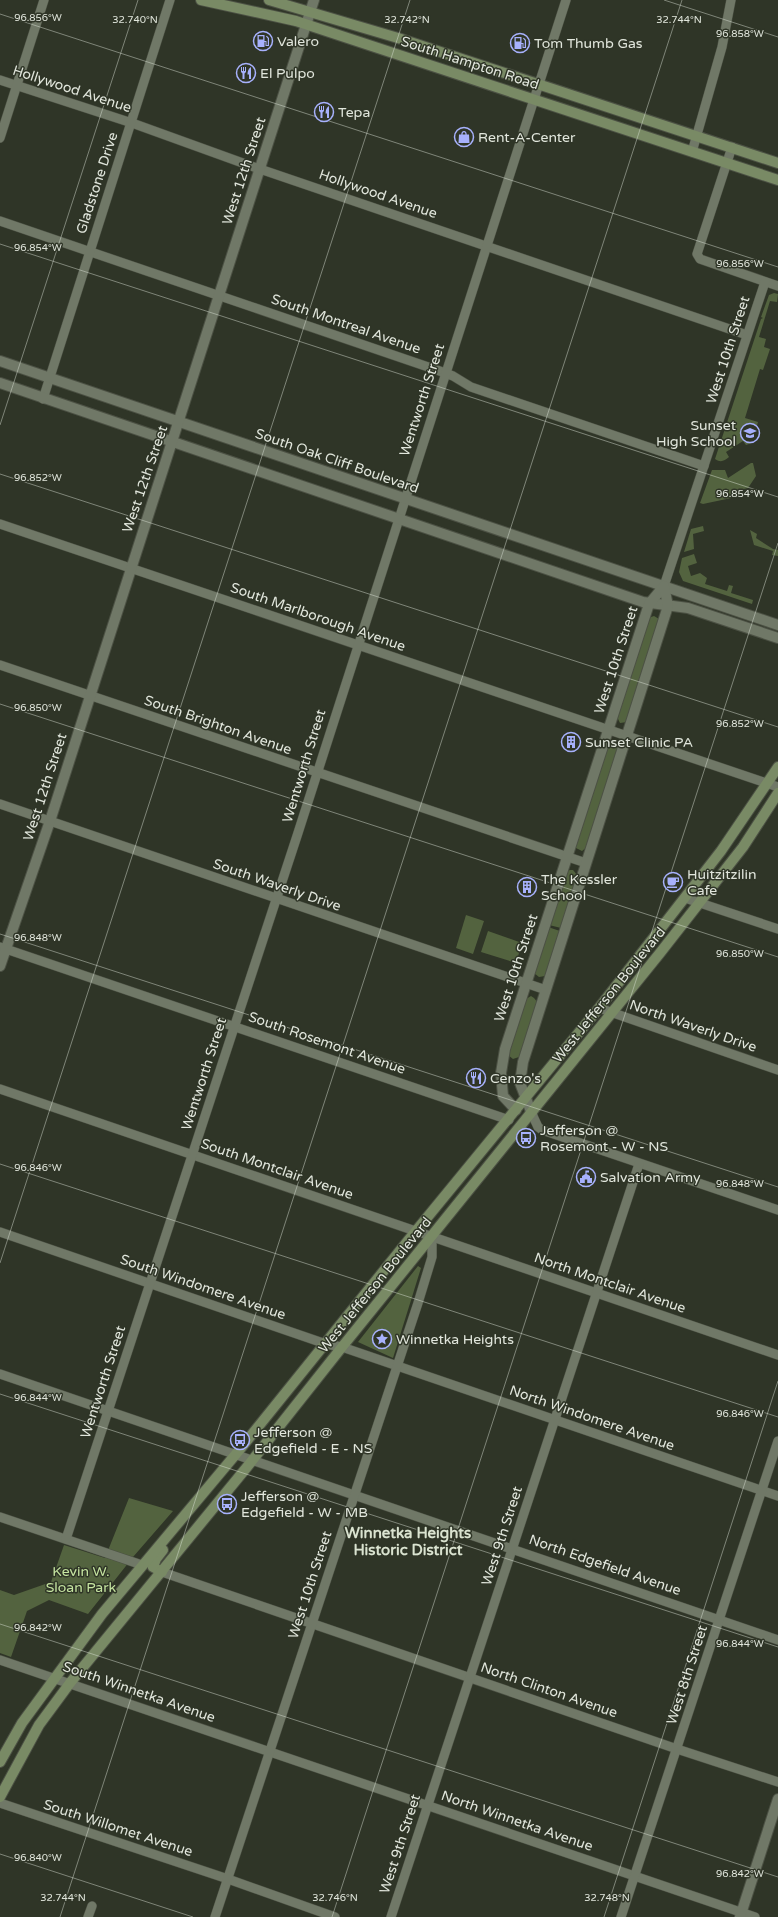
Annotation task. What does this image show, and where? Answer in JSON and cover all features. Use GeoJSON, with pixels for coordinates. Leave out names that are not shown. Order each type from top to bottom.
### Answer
{"type":"FeatureCollection","features":[{"type":"Feature","properties":{"kind":"main road","name":"South Hampton Road"},"geometry":{"type":"LineString","coordinates":[[201,0],[276,16],[306,25],[426,63],[778,180]]}},
{"type":"Feature","properties":{"kind":"main road","name":"South Hampton Road"},"geometry":{"type":"LineString","coordinates":[[269,0],[430,48],[778,163]]}},
{"type":"Feature","properties":{"kind":"main road"},"geometry":{"type":"LineString","coordinates":[[426,63],[430,48]]}},
{"type":"Feature","properties":{"kind":"main road","name":"West Jefferson Boulevard"},"geometry":{"type":"LineString","coordinates":[[0,1762],[22,1723],[54,1678],[142,1565],[236,1455],[416,1231],[509,1120],[599,1008],[721,851],[778,767]]}},
{"type":"Feature","properties":{"kind":"main road","name":"West Jefferson Boulevard"},"geometry":{"type":"LineString","coordinates":[[0,1797],[39,1725],[70,1683],[252,1461],[700,903],[743,847],[778,793]]}},
{"type":"Feature","properties":{"kind":"main road"},"geometry":{"type":"LineString","coordinates":[[162,1572],[153,1567],[156,1559],[180,1528],[183,1516]]}},
{"type":"Feature","properties":{"kind":"street"},"geometry":{"type":"LineString","coordinates":[[0,138],[44,0]]}},
{"type":"Feature","properties":{"kind":"street","name":"Gladstone Drive"},"geometry":{"type":"LineString","coordinates":[[43,398],[170,0]]}},
{"type":"Feature","properties":{"kind":"street","name":"West 12th Street"},"geometry":{"type":"LineString","coordinates":[[0,966],[3,948],[50,821],[314,0]]}},
{"type":"Feature","properties":{"kind":"street","name":"Wentworth Street"},"geometry":{"type":"LineString","coordinates":[[66,1539],[276,900],[566,0]]}},
{"type":"Feature","properties":{"kind":"street"},"geometry":{"type":"LineString","coordinates":[[692,152],[722,47],[731,0]]}},
{"type":"Feature","properties":{"kind":"street","name":"Hollywood Avenue"},"geometry":{"type":"LineString","coordinates":[[0,80],[132,123],[260,169],[748,334]]}},
{"type":"Feature","properties":{"kind":"street"},"geometry":{"type":"LineString","coordinates":[[732,147],[697,254],[700,259],[778,286]]}},
{"type":"Feature","properties":{"kind":"street","name":"South Montreal Avenue"},"geometry":{"type":"LineString","coordinates":[[0,221],[446,373],[471,387],[704,466]]}},
{"type":"Feature","properties":{"kind":"street","name":"West 10th Street"},"geometry":{"type":"LineString","coordinates":[[516,1110],[503,1096],[501,1073],[505,1049],[649,604],[664,586],[765,282]]}},
{"type":"Feature","properties":{"kind":"street","name":"South Oak Cliff Boulevard"},"geometry":{"type":"LineString","coordinates":[[0,362],[778,625]]}},
{"type":"Feature","properties":{"kind":"street"},"geometry":{"type":"LineString","coordinates":[[0,383],[649,604],[688,608],[778,638]]}},
{"type":"Feature","properties":{"kind":"street","name":"South Marlborough Avenue"},"geometry":{"type":"LineString","coordinates":[[0,524],[608,731],[778,787]]}},
{"type":"Feature","properties":{"kind":"street","name":"West 10th Street"},"geometry":{"type":"LineString","coordinates":[[532,1114],[520,1083],[520,1076],[668,606],[664,586]]}},
{"type":"Feature","properties":{"kind":"street","name":"South Brighton Avenue"},"geometry":{"type":"LineString","coordinates":[[0,666],[586,864]]}},
{"type":"Feature","properties":{"kind":"street","name":"South Waverly Drive"},"geometry":{"type":"LineString","coordinates":[[0,804],[276,900],[546,990]]}},
{"type":"Feature","properties":{"kind":"street"},"geometry":{"type":"LineString","coordinates":[[685,898],[778,929]]}},
{"type":"Feature","properties":{"kind":"street","name":"South Rosemont Avenue"},"geometry":{"type":"LineString","coordinates":[[3,948],[509,1120]]}},
{"type":"Feature","properties":{"kind":"street","name":"North Waverly Drive"},"geometry":{"type":"LineString","coordinates":[[599,1008],[778,1070]]}},
{"type":"Feature","properties":{"kind":"street","name":"South Montclair Avenue"},"geometry":{"type":"LineString","coordinates":[[0,1089],[432,1237]]}},
{"type":"Feature","properties":{"kind":"street"},"geometry":{"type":"LineString","coordinates":[[532,1114],[538,1127],[542,1130],[778,1210]]}},
{"type":"Feature","properties":{"kind":"street","name":"West 9th Street"},"geometry":{"type":"LineString","coordinates":[[391,1917],[596,1293],[640,1164]]}},
{"type":"Feature","properties":{"kind":"street","name":"South Windomere Avenue"},"geometry":{"type":"LineString","coordinates":[[0,1232],[326,1344],[342,1347],[397,1366]]}},
{"type":"Feature","properties":{"kind":"street","name":"West 10th Street"},"geometry":{"type":"LineString","coordinates":[[215,1917],[432,1257],[432,1237]]}},
{"type":"Feature","properties":{"kind":"street","name":"North Montclair Avenue"},"geometry":{"type":"LineString","coordinates":[[432,1237],[778,1355]]}},
{"type":"Feature","properties":{"kind":"street","name":"North Windomere Avenue"},"geometry":{"type":"LineString","coordinates":[[397,1366],[554,1421],[778,1496]]}},
{"type":"Feature","properties":{"kind":"street","name":"North Edgefield Avenue"},"geometry":{"type":"LineString","coordinates":[[0,1374],[778,1640]]}},
{"type":"Feature","properties":{"kind":"street","name":"West 8th Street"},"geometry":{"type":"LineString","coordinates":[[621,1917],[778,1441]]}},
{"type":"Feature","properties":{"kind":"street"},"geometry":{"type":"LineString","coordinates":[[0,1517],[142,1565]]}},
{"type":"Feature","properties":{"kind":"street","name":"North Clinton Avenue"},"geometry":{"type":"LineString","coordinates":[[162,1572],[677,1749],[778,1782]]}},
{"type":"Feature","properties":{"kind":"street","name":"South Winnetka Avenue"},"geometry":{"type":"LineString","coordinates":[[0,1660],[270,1751]]}},
{"type":"Feature","properties":{"kind":"street","name":"North Winnetka Avenue"},"geometry":{"type":"LineString","coordinates":[[270,1751],[635,1876],[741,1915],[755,1917]]}},
{"type":"Feature","properties":{"kind":"street"},"geometry":{"type":"LineString","coordinates":[[741,1915],[778,1798]]}},
{"type":"Feature","properties":{"kind":"street","name":"South Willomet Avenue"},"geometry":{"type":"LineString","coordinates":[[0,1803],[228,1878],[335,1917]]}},
{"type":"Feature","properties":{"kind":"street"},"geometry":{"type":"LineString","coordinates":[[88,1917],[92,1906]]}},
{"type":"Feature","properties":{"kind":"green space"},"geometry":{"type":"Polygon","coordinates":[[[774,293],[778,294],[777,302],[770,301],[759,337],[766,339],[764,347],[770,349],[763,370],[760,369],[745,418],[758,422],[752,443],[746,445],[743,441],[726,452],[729,457],[719,461],[715,459],[761,319],[763,318],[761,317],[769,295],[774,293]]]}},
{"type":"Feature","properties":{"kind":"green space"},"geometry":{"type":"Polygon","coordinates":[[[753,463],[756,476],[748,488],[735,491],[736,497],[703,504],[700,503],[712,470],[725,470],[728,478],[753,463]]]}},
{"type":"Feature","properties":{"kind":"green space"},"geometry":{"type":"Polygon","coordinates":[[[703,526],[704,531],[693,534],[694,549],[684,552],[691,529],[703,526]]]}},
{"type":"Feature","properties":{"kind":"green space"},"geometry":{"type":"Polygon","coordinates":[[[750,530],[757,534],[756,538],[773,549],[778,550],[778,556],[772,555],[773,551],[754,545],[750,530]]]}},
{"type":"Feature","properties":{"kind":"green space"},"geometry":{"type":"Polygon","coordinates":[[[694,554],[697,563],[688,566],[691,576],[700,573],[707,578],[705,584],[727,591],[729,585],[733,586],[731,593],[753,600],[752,604],[683,581],[679,572],[682,558],[694,554]]]}},
{"type":"Feature","properties":{"kind":"green space"},"geometry":{"type":"Polygon","coordinates":[[[654,616],[659,619],[627,722],[620,723],[617,717],[648,618],[654,616]]]}},
{"type":"Feature","properties":{"kind":"green space"},"geometry":{"type":"Polygon","coordinates":[[[609,744],[616,745],[618,748],[587,847],[582,851],[576,848],[575,845],[607,746],[609,744]]]}},
{"type":"Feature","properties":{"kind":"green space"},"geometry":{"type":"Polygon","coordinates":[[[573,870],[577,875],[561,928],[549,925],[567,871],[573,870]]]}},
{"type":"Feature","properties":{"kind":"green space"},"geometry":{"type":"Polygon","coordinates":[[[466,915],[484,921],[473,954],[456,948],[466,915]]]}},
{"type":"Feature","properties":{"kind":"green space"},"geometry":{"type":"Polygon","coordinates":[[[548,927],[560,931],[545,976],[539,977],[534,973],[548,927]]]}},
{"type":"Feature","properties":{"kind":"green space"},"geometry":{"type":"Polygon","coordinates":[[[488,931],[522,943],[516,963],[481,952],[488,931]]]}},
{"type":"Feature","properties":{"kind":"green space"},"geometry":{"type":"Polygon","coordinates":[[[531,996],[538,1003],[519,1057],[513,1059],[508,1055],[526,999],[531,996]]]}},
{"type":"Feature","properties":{"kind":"green space"},"geometry":{"type":"Polygon","coordinates":[[[418,1266],[421,1268],[393,1358],[358,1342],[418,1266]]]}},
{"type":"Feature","properties":{"kind":"green space","name":"Kevin W. Sloan Park"},"geometry":{"type":"Polygon","coordinates":[[[129,1498],[173,1511],[133,1557],[88,1614],[49,1600],[27,1611],[11,1657],[0,1653],[0,1590],[14,1595],[51,1582],[64,1545],[105,1558],[129,1498]]]}},
{"type":"Feature","properties":{"kind":"place","name":"Valero"},"geometry":{"type":"Point","coordinates":[263,41]}},
{"type":"Feature","properties":{"kind":"place","name":"Tom Thumb Gas"},"geometry":{"type":"Point","coordinates":[520,43]}},
{"type":"Feature","properties":{"kind":"place","name":"El Pulpo"},"geometry":{"type":"Point","coordinates":[246,73]}},
{"type":"Feature","properties":{"kind":"place","name":"Tepa"},"geometry":{"type":"Point","coordinates":[324,112]}},
{"type":"Feature","properties":{"kind":"place","name":"Rent-A-Center"},"geometry":{"type":"Point","coordinates":[464,137]}},
{"type":"Feature","properties":{"kind":"place","name":"Sunset High School"},"geometry":{"type":"Point","coordinates":[750,433]}},
{"type":"Feature","properties":{"kind":"place","name":"Sunset Clinic PA"},"geometry":{"type":"Point","coordinates":[571,742]}},
{"type":"Feature","properties":{"kind":"place","name":"Huitzitzilin Cafe"},"geometry":{"type":"Point","coordinates":[673,882]}},
{"type":"Feature","properties":{"kind":"place","name":"The Kessler School"},"geometry":{"type":"Point","coordinates":[527,887]}},
{"type":"Feature","properties":{"kind":"place","name":"Cenzo's"},"geometry":{"type":"Point","coordinates":[476,1078]}},
{"type":"Feature","properties":{"kind":"place","name":"Jefferson @ Rosemont - W - NS"},"geometry":{"type":"Point","coordinates":[526,1138]}},
{"type":"Feature","properties":{"kind":"place","name":"Salvation Army"},"geometry":{"type":"Point","coordinates":[586,1177]}},
{"type":"Feature","properties":{"kind":"place","name":"Winnetka Heights"},"geometry":{"type":"Point","coordinates":[382,1339]}},
{"type":"Feature","properties":{"kind":"place","name":"Jefferson @ Edgefield - E - NS"},"geometry":{"type":"Point","coordinates":[240,1440]}},
{"type":"Feature","properties":{"kind":"place","name":"Jefferson @ Edgefield - W - MB"},"geometry":{"type":"Point","coordinates":[227,1504]}},
{"type":"Feature","properties":{"kind":"district","name":"Winnetka Heights Historic District"},"geometry":{"type":"Point","coordinates":[408,1542]}}]}
